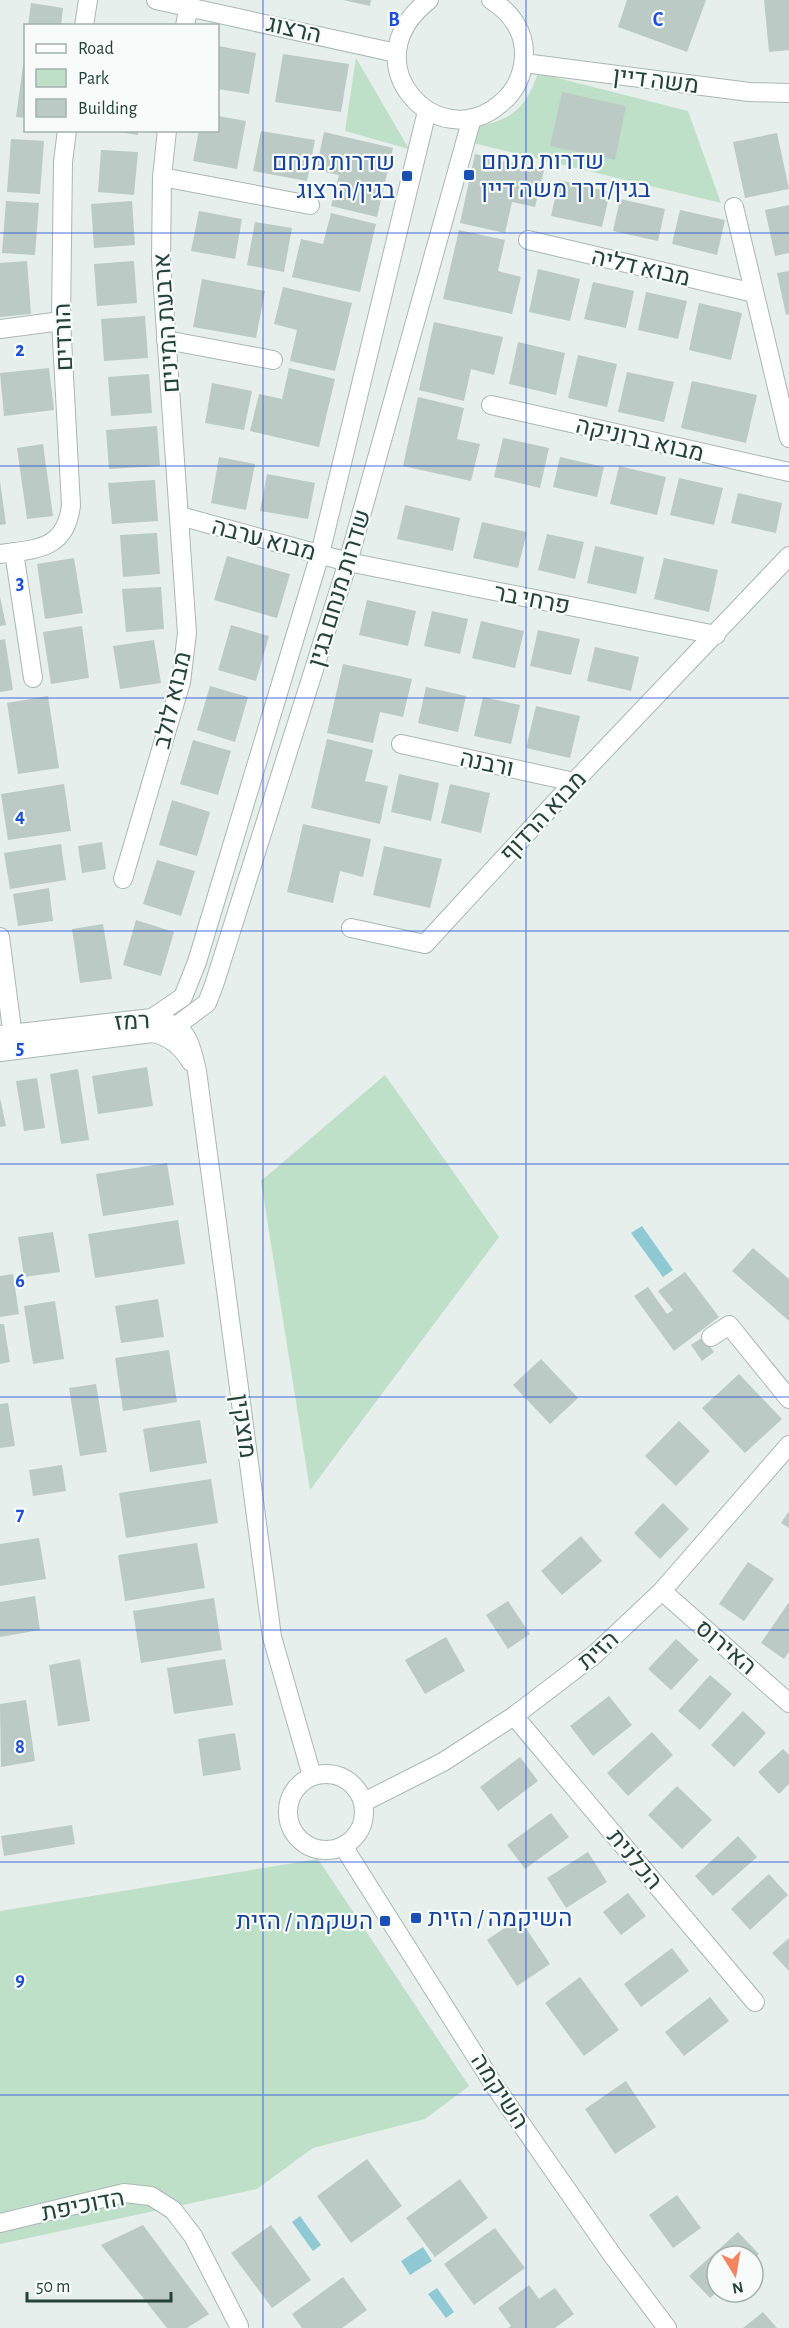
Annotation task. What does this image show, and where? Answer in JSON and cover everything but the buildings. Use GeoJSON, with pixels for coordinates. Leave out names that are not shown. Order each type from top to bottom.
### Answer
{"type":"FeatureCollection","features":[{"type":"Feature","properties":{"kind":"street"},"geometry":{"type":"LineString","coordinates":[[84,24],[87,0]]}},
{"type":"Feature","properties":{"kind":"street","name":"הרצוג"},"geometry":{"type":"LineString","coordinates":[[156,0],[189,5],[396,53]]}},
{"type":"Feature","properties":{"kind":"street"},"geometry":{"type":"LineString","coordinates":[[429,0],[412,13],[400,32],[396,53],[398,70],[404,86],[414,100],[427,111],[444,117],[472,118],[494,110],[508,98],[518,84],[524,63],[520,32],[512,17],[491,0]]}},
{"type":"Feature","properties":{"kind":"street"},"geometry":{"type":"LineString","coordinates":[[185,24],[189,5]]}},
{"type":"Feature","properties":{"kind":"street","name":"משה דיין"},"geometry":{"type":"LineString","coordinates":[[524,63],[749,92],[789,93]]}},
{"type":"Feature","properties":{"kind":"street","name":"שדרות מנחם בגין"},"geometry":{"type":"LineString","coordinates":[[152,1018],[183,998],[189,985],[320,554],[427,111]]}},
{"type":"Feature","properties":{"kind":"street","name":"שדרות מנחם בגין"},"geometry":{"type":"LineString","coordinates":[[170,1030],[207,1003],[214,985],[348,562],[472,118]]}},
{"type":"Feature","properties":{"kind":"street","name":"הורדים"},"geometry":{"type":"LineString","coordinates":[[7,553],[38,548],[58,540],[69,522],[71,505],[61,321],[63,162],[68,132]]}},
{"type":"Feature","properties":{"kind":"street","name":"ארבעת המינים"},"geometry":{"type":"LineString","coordinates":[[167,132],[162,177],[161,260],[180,516]]}},
{"type":"Feature","properties":{"kind":"street"},"geometry":{"type":"LineString","coordinates":[[162,177],[310,205]]}},
{"type":"Feature","properties":{"kind":"street"},"geometry":{"type":"LineString","coordinates":[[734,207],[789,438]]}},
{"type":"Feature","properties":{"kind":"street","name":"מבוא דליה"},"geometry":{"type":"LineString","coordinates":[[528,240],[754,293]]}},
{"type":"Feature","properties":{"kind":"street"},"geometry":{"type":"LineString","coordinates":[[0,328],[61,321]]}},
{"type":"Feature","properties":{"kind":"street"},"geometry":{"type":"LineString","coordinates":[[166,340],[273,360]]}},
{"type":"Feature","properties":{"kind":"street","name":"מבוא ברוניקה"},"geometry":{"type":"LineString","coordinates":[[491,405],[789,472]]}},
{"type":"Feature","properties":{"kind":"street","name":"מבוא ערבה"},"geometry":{"type":"LineString","coordinates":[[180,516],[348,562]]}},
{"type":"Feature","properties":{"kind":"street","name":"מבוא לולב"},"geometry":{"type":"LineString","coordinates":[[123,879],[181,682],[187,633],[180,516]]}},
{"type":"Feature","properties":{"kind":"street"},"geometry":{"type":"LineString","coordinates":[[7,553],[33,678]]}},
{"type":"Feature","properties":{"kind":"street","name":"מבוא הרדוף"},"geometry":{"type":"LineString","coordinates":[[351,928],[425,944],[574,782],[789,556]]}},
{"type":"Feature","properties":{"kind":"street","name":"פרחי בר"},"geometry":{"type":"LineString","coordinates":[[348,562],[716,635]]}},
{"type":"Feature","properties":{"kind":"street","name":"ורבנה"},"geometry":{"type":"LineString","coordinates":[[401,744],[574,782]]}},
{"type":"Feature","properties":{"kind":"street"},"geometry":{"type":"LineString","coordinates":[[0,937],[7,1043]]}},
{"type":"Feature","properties":{"kind":"street","name":"רמז"},"geometry":{"type":"LineString","coordinates":[[7,1043],[152,1018],[170,1030],[197,1071]]}},
{"type":"Feature","properties":{"kind":"street","name":"רמז"},"geometry":{"type":"LineString","coordinates":[[7,1043],[86,1039],[170,1030]]}},
{"type":"Feature","properties":{"kind":"street","name":"מוצקין"},"geometry":{"type":"LineString","coordinates":[[197,1071],[272,1637],[312,1776]]}},
{"type":"Feature","properties":{"kind":"street"},"geometry":{"type":"LineString","coordinates":[[711,1337],[729,1325],[789,1399]]}},
{"type":"Feature","properties":{"kind":"street","name":"הזית"},"geometry":{"type":"LineString","coordinates":[[364,1802],[443,1762],[514,1716],[594,1655],[662,1591],[789,1444]]}},
{"type":"Feature","properties":{"kind":"street","name":"האירוס"},"geometry":{"type":"LineString","coordinates":[[662,1591],[789,1703]]}},
{"type":"Feature","properties":{"kind":"street","name":"הכלנית"},"geometry":{"type":"LineString","coordinates":[[514,1716],[755,2002]]}},
{"type":"Feature","properties":{"kind":"street"},"geometry":{"type":"LineString","coordinates":[[325,1773],[342,1777],[355,1786],[364,1802],[364,1819],[359,1833],[344,1846],[334,1850],[315,1849],[296,1837],[287,1816],[292,1793],[312,1776],[325,1773]]}},
{"type":"Feature","properties":{"kind":"street","name":"השיקמה"},"geometry":{"type":"LineString","coordinates":[[344,1846],[494,2085],[667,2328]]}},
{"type":"Feature","properties":{"kind":"street","name":"הדוכיפת"},"geometry":{"type":"LineString","coordinates":[[0,2223],[124,2193],[151,2196],[173,2210],[193,2236],[242,2328]]}},
{"type":"Feature","properties":{"kind":"street"},"geometry":{"type":"LineString","coordinates":[[649,2328],[651,2306]]}},
{"type":"Feature","properties":{"kind":"green space"},"geometry":{"type":"Polygon","coordinates":[[[356,58],[409,149],[345,131],[356,58]]]}},
{"type":"Feature","properties":{"kind":"green space"},"geometry":{"type":"Polygon","coordinates":[[[538,73],[688,111],[721,203],[469,142],[472,127],[507,117],[522,105],[538,73]]]}},
{"type":"Feature","properties":{"kind":"green space"},"geometry":{"type":"Polygon","coordinates":[[[385,1075],[499,1237],[310,1490],[261,1181],[385,1075]]]}},
{"type":"Feature","properties":{"kind":"green space"},"geometry":{"type":"Polygon","coordinates":[[[318,1859],[469,2086],[425,2119],[313,2148],[257,2189],[0,2244],[0,1911],[318,1859]]]}},
{"type":"Feature","properties":{"kind":"water"},"geometry":{"type":"Polygon","coordinates":[[[642,1226],[673,1270],[663,1277],[631,1233],[642,1226]]]}},
{"type":"Feature","properties":{"kind":"water"},"geometry":{"type":"Polygon","coordinates":[[[300,2216],[321,2245],[313,2251],[292,2222],[300,2216]]]}},
{"type":"Feature","properties":{"kind":"water"},"geometry":{"type":"Polygon","coordinates":[[[423,2247],[432,2261],[410,2275],[401,2261],[423,2247]]]}},
{"type":"Feature","properties":{"kind":"water"},"geometry":{"type":"Polygon","coordinates":[[[437,2288],[454,2312],[446,2318],[428,2294],[437,2288]]]}},
{"type":"Feature","properties":{"kind":"place","name":"שדרות מנחם בגין/דרך משה דיין"},"geometry":{"type":"Point","coordinates":[469,175]}},
{"type":"Feature","properties":{"kind":"place","name":"שדרות מנחם בגין/הרצוג"},"geometry":{"type":"Point","coordinates":[407,176]}},
{"type":"Feature","properties":{"kind":"place","name":"השיקמה / הזית"},"geometry":{"type":"Point","coordinates":[416,1918]}},
{"type":"Feature","properties":{"kind":"place","name":"השקמה / הזית"},"geometry":{"type":"Point","coordinates":[385,1921]}}]}
